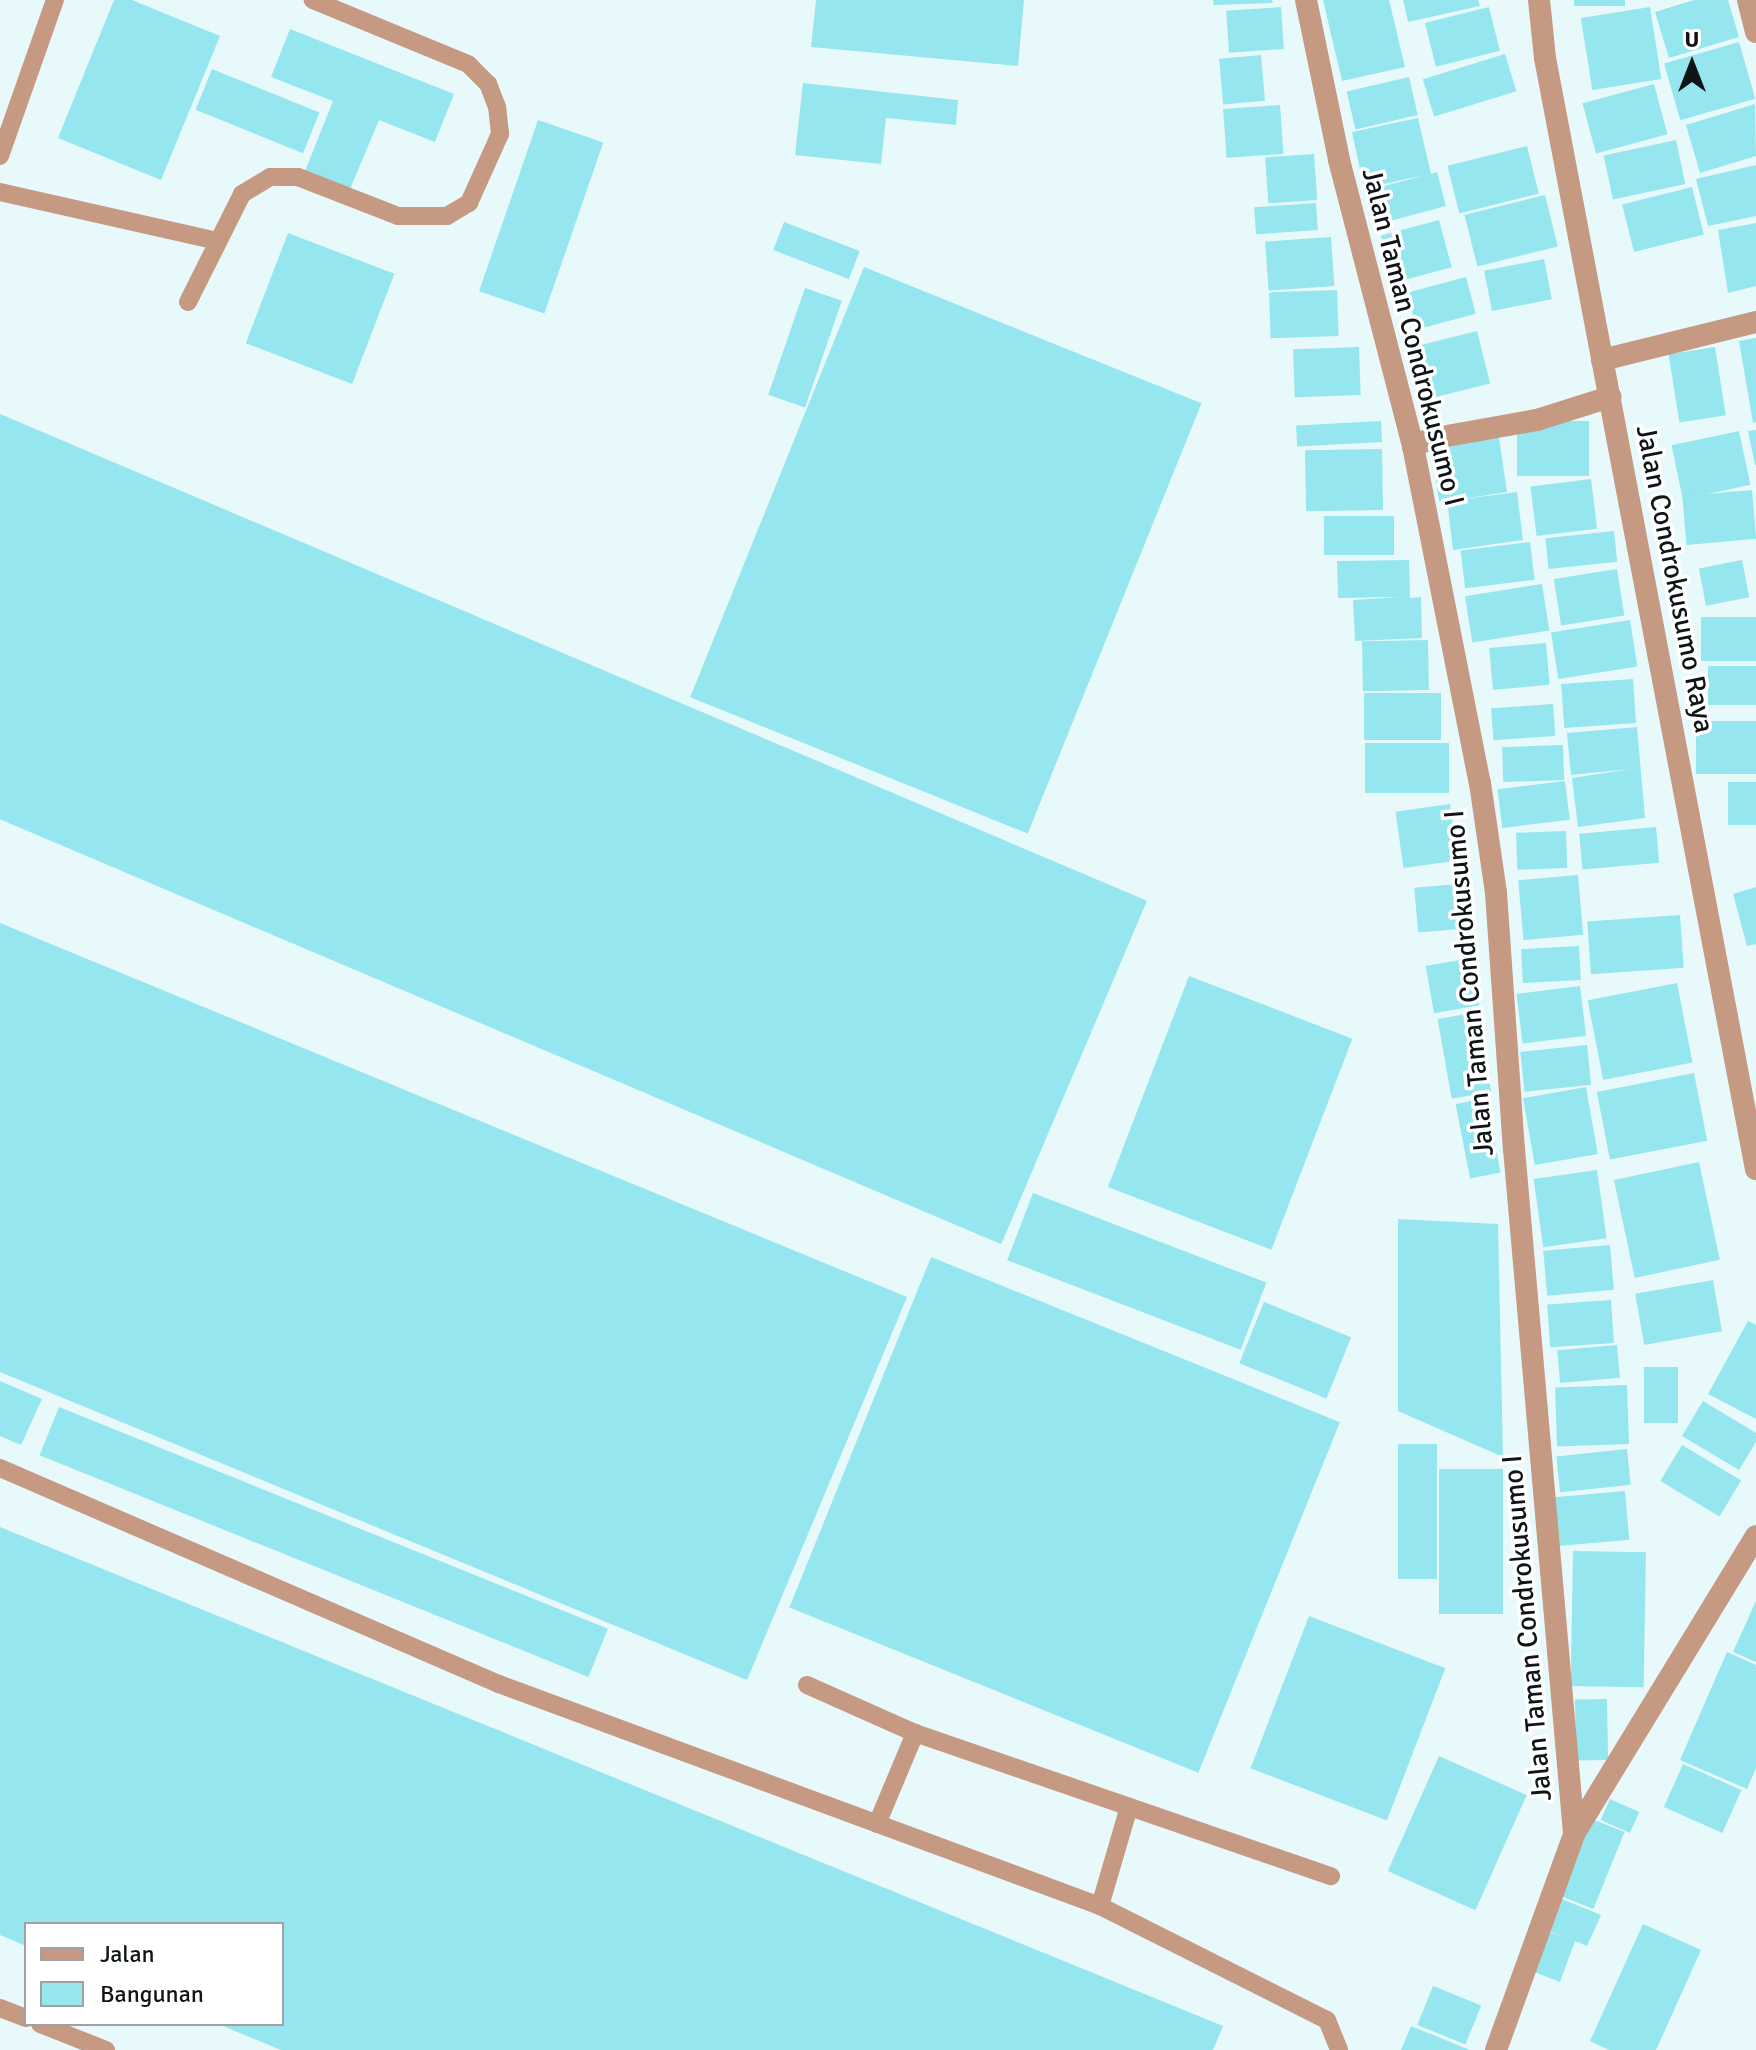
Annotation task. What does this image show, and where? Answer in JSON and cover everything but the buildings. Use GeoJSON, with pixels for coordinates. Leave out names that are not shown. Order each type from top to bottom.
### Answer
{"type":"FeatureCollection","features":[{"type":"Feature","properties":{"kind":"street","name":"Jalan Taman Condrokusumo I"},"geometry":{"type":"LineString","coordinates":[[1306,0],[1339,160],[1413,446],[1480,783],[1496,893],[1514,1149],[1574,1834]]}},
{"type":"Feature","properties":{"kind":"street","name":"Jalan Condrokusumo Raya"},"geometry":{"type":"LineString","coordinates":[[1539,0],[1545,58],[1756,1169]]}},
{"type":"Feature","properties":{"kind":"street"},"geometry":{"type":"LineString","coordinates":[[1748,0],[1756,32]]}},
{"type":"Feature","properties":{"kind":"street"},"geometry":{"type":"LineString","coordinates":[[1602,360],[1756,322]]}},
{"type":"Feature","properties":{"kind":"street"},"geometry":{"type":"LineString","coordinates":[[1413,446],[1430,439],[1537,420],[1610,397]]}},
{"type":"Feature","properties":{"kind":"street"},"geometry":{"type":"LineString","coordinates":[[1496,2050],[1574,1834],[1756,1536]]}},
{"type":"Feature","properties":{"kind":"lane"},"geometry":{"type":"LineString","coordinates":[[0,156],[55,0]]}},
{"type":"Feature","properties":{"kind":"lane"},"geometry":{"type":"LineString","coordinates":[[188,302],[242,194],[270,177],[298,177],[398,216],[447,216],[469,203],[500,134],[497,107],[488,84],[468,64],[313,0]]}},
{"type":"Feature","properties":{"kind":"lane"},"geometry":{"type":"LineString","coordinates":[[0,192],[218,241]]}},
{"type":"Feature","properties":{"kind":"lane"},"geometry":{"type":"LineString","coordinates":[[0,1468],[499,1684],[1100,1906],[1327,2020],[1339,2050]]}},
{"type":"Feature","properties":{"kind":"lane"},"geometry":{"type":"LineString","coordinates":[[807,1685],[915,1733],[1331,1876]]}},
{"type":"Feature","properties":{"kind":"lane"},"geometry":{"type":"LineString","coordinates":[[877,1824],[915,1733]]}},
{"type":"Feature","properties":{"kind":"lane"},"geometry":{"type":"LineString","coordinates":[[1100,1906],[1129,1807]]}},
{"type":"Feature","properties":{"kind":"lane"},"geometry":{"type":"LineString","coordinates":[[0,2008],[24,2017]]}},
{"type":"Feature","properties":{"kind":"lane"},"geometry":{"type":"LineString","coordinates":[[45,2026],[106,2050]]}}]}
